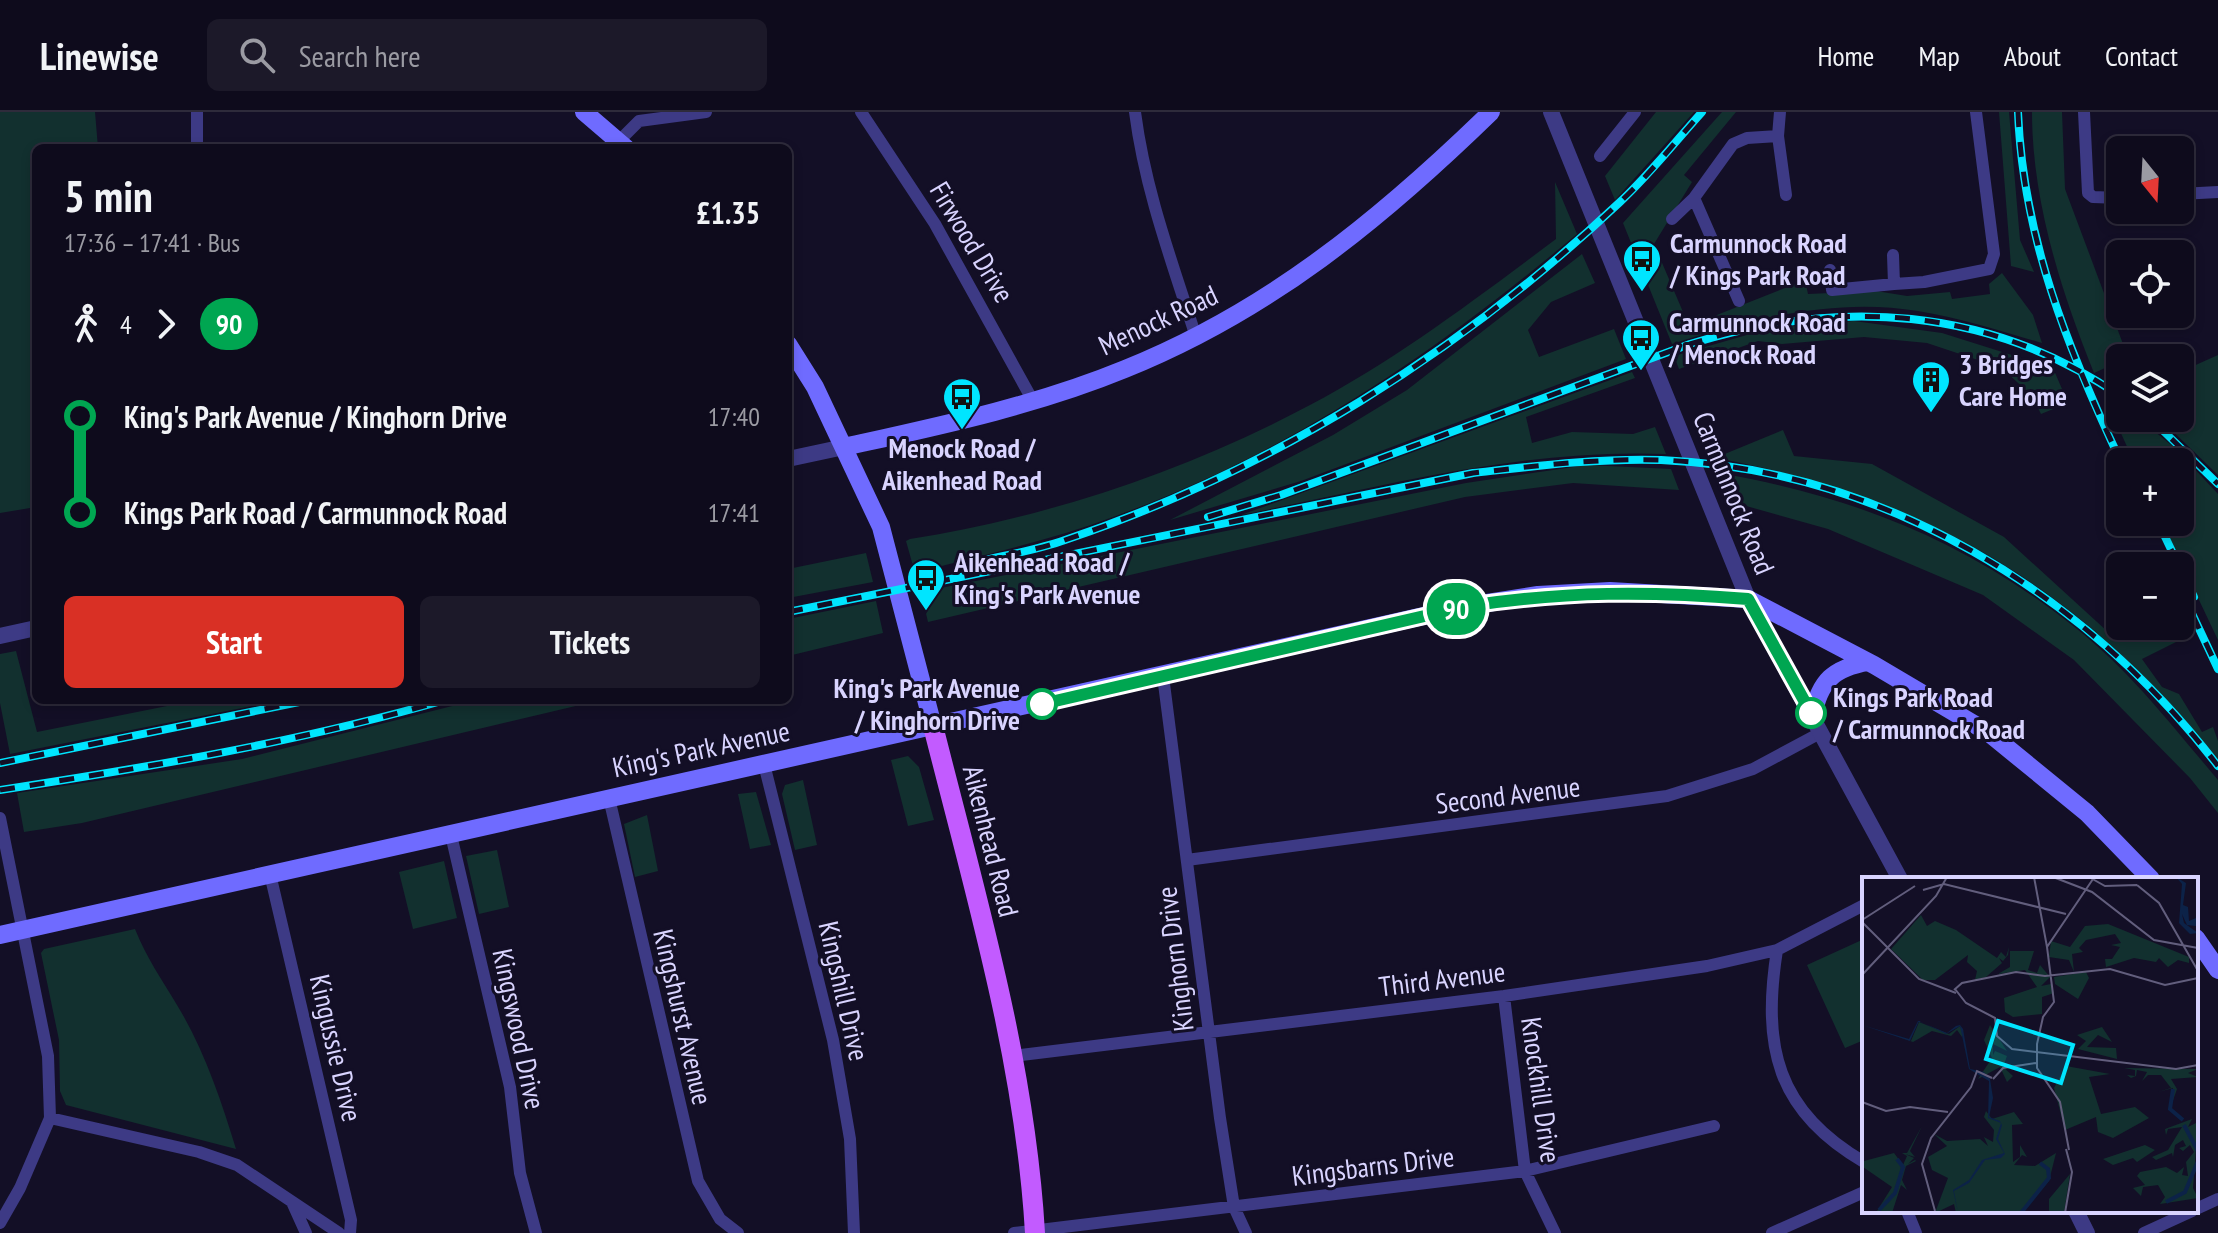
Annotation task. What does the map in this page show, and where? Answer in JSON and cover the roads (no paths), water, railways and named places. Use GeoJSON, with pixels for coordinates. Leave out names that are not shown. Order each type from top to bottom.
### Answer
{"type":"FeatureCollection","features":[{"type":"Feature","properties":{"kind":"main road"},"geometry":{"type":"LineString","coordinates":[[584,112],[622,144]]}},
{"type":"Feature","properties":{"kind":"main road","name":"Menock Road"},"geometry":{"type":"LineString","coordinates":[[844,447],[1033,401],[1126,369],[1196,337],[1272,293],[1343,244],[1398,201],[1491,112]]}},
{"type":"Feature","properties":{"kind":"main road","name":"Aikenhead Road"},"geometry":{"type":"LineString","coordinates":[[792,350],[815,387],[844,447],[892,558],[1013,1056],[1027,1143],[1028,1233]]}},
{"type":"Feature","properties":{"kind":"main road","name":"King's Park Avenue"},"geometry":{"type":"LineString","coordinates":[[0,935],[1468,606],[1538,595],[1610,591],[1748,599]]}},
{"type":"Feature","properties":{"kind":"main road"},"geometry":{"type":"LineString","coordinates":[[1748,599],[1868,662],[1998,740],[2087,813],[2149,877]]}},
{"type":"Feature","properties":{"kind":"main road"},"geometry":{"type":"LineString","coordinates":[[1818,724],[1816,697],[1834,672],[1868,662]]}},
{"type":"Feature","properties":{"kind":"main road"},"geometry":{"type":"LineString","coordinates":[[2198,941],[2218,970]]}},
{"type":"Feature","properties":{"kind":"street"},"geometry":{"type":"LineString","coordinates":[[197,112],[197,144]]}},
{"type":"Feature","properties":{"kind":"street"},"geometry":{"type":"LineString","coordinates":[[622,144],[639,121],[706,112]]}},
{"type":"Feature","properties":{"kind":"street","name":"Firwood Drive"},"geometry":{"type":"LineString","coordinates":[[861,112],[956,258],[1033,401]]}},
{"type":"Feature","properties":{"kind":"street"},"geometry":{"type":"LineString","coordinates":[[1135,112],[1140,152],[1156,217],[1196,337]]}},
{"type":"Feature","properties":{"kind":"street","name":"Carmunnock Road"},"geometry":{"type":"LineString","coordinates":[[1551,112],[1748,599],[1899,877]]}},
{"type":"Feature","properties":{"kind":"street"},"geometry":{"type":"LineString","coordinates":[[1600,156],[1635,112]]}},
{"type":"Feature","properties":{"kind":"street"},"geometry":{"type":"LineString","coordinates":[[1780,112],[1778,136],[1786,195]]}},
{"type":"Feature","properties":{"kind":"street"},"geometry":{"type":"LineString","coordinates":[[1830,270],[1832,290],[1938,280],[1989,269],[1994,254],[1976,112]]}},
{"type":"Feature","properties":{"kind":"street"},"geometry":{"type":"LineString","coordinates":[[2084,112],[2088,193],[2093,197],[2106,197]]}},
{"type":"Feature","properties":{"kind":"street"},"geometry":{"type":"LineString","coordinates":[[1672,219],[1694,198],[1733,144],[1747,138],[1778,136]]}},
{"type":"Feature","properties":{"kind":"street"},"geometry":{"type":"LineString","coordinates":[[2194,193],[2218,192]]}},
{"type":"Feature","properties":{"kind":"street"},"geometry":{"type":"LineString","coordinates":[[1694,198],[1739,301]]}},
{"type":"Feature","properties":{"kind":"street"},"geometry":{"type":"LineString","coordinates":[[1893,255],[1894,284]]}},
{"type":"Feature","properties":{"kind":"street","name":"Menock Road"},"geometry":{"type":"LineString","coordinates":[[792,458],[844,447]]}},
{"type":"Feature","properties":{"kind":"street"},"geometry":{"type":"LineString","coordinates":[[0,636],[32,629]]}},
{"type":"Feature","properties":{"kind":"street","name":"Kinghorn Drive"},"geometry":{"type":"LineString","coordinates":[[1163,676],[1208,1031],[1234,1207],[1246,1233]]}},
{"type":"Feature","properties":{"kind":"street","name":"Second Avenue"},"geometry":{"type":"LineString","coordinates":[[1187,860],[1667,796],[1753,769],[1818,724]]}},
{"type":"Feature","properties":{"kind":"street","name":"Kingshill Drive"},"geometry":{"type":"LineString","coordinates":[[764,764],[833,1040],[850,1139],[854,1233]]}},
{"type":"Feature","properties":{"kind":"street","name":"Kingshurst Avenue"},"geometry":{"type":"LineString","coordinates":[[609,798],[698,1181],[720,1219],[738,1233]]}},
{"type":"Feature","properties":{"kind":"street"},"geometry":{"type":"LineString","coordinates":[[0,818],[48,1056],[50,1118],[20,1188],[0,1223]]}},
{"type":"Feature","properties":{"kind":"street","name":"Kingswood Drive"},"geometry":{"type":"LineString","coordinates":[[451,835],[510,1087],[520,1173],[536,1233]]}},
{"type":"Feature","properties":{"kind":"street","name":"Kingussie Drive"},"geometry":{"type":"LineString","coordinates":[[270,874],[351,1220],[350,1233]]}},
{"type":"Feature","properties":{"kind":"street","name":"Third Avenue"},"geometry":{"type":"LineString","coordinates":[[1013,1056],[1504,996],[1707,966],[1777,950],[1862,906]]}},
{"type":"Feature","properties":{"kind":"street"},"geometry":{"type":"LineString","coordinates":[[1777,950],[1770,990],[1772,1026],[1787,1087],[1803,1114],[1824,1138],[1862,1161]]}},
{"type":"Feature","properties":{"kind":"street","name":"Knockhill Drive"},"geometry":{"type":"LineString","coordinates":[[1504,996],[1525,1171],[1555,1233]]}},
{"type":"Feature","properties":{"kind":"street"},"geometry":{"type":"LineString","coordinates":[[50,1118],[199,1152],[237,1165],[339,1233]]}},
{"type":"Feature","properties":{"kind":"street","name":"Kingsbarns Drive"},"geometry":{"type":"LineString","coordinates":[[1028,1233],[1525,1171],[1714,1126]]}},
{"type":"Feature","properties":{"kind":"street"},"geometry":{"type":"LineString","coordinates":[[1772,1233],[1862,1193]]}},
{"type":"Feature","properties":{"kind":"street"},"geometry":{"type":"LineString","coordinates":[[2198,1208],[2218,1199]]}},
{"type":"Feature","properties":{"kind":"street"},"geometry":{"type":"LineString","coordinates":[[292,1202],[306,1233]]}},
{"type":"Feature","properties":{"kind":"street"},"geometry":{"type":"LineString","coordinates":[[1908,1213],[1916,1233]]}},
{"type":"Feature","properties":{"kind":"street"},"geometry":{"type":"LineString","coordinates":[[2077,1213],[2087,1233]]}},
{"type":"Feature","properties":{"kind":"street"},"geometry":{"type":"LineString","coordinates":[[2144,1233],[2187,1213]]}},
{"type":"Feature","properties":{"kind":"railway"},"geometry":{"type":"LineString","coordinates":[[977,562],[1054,544],[1142,512],[1217,479],[1361,401],[1429,356],[1559,257],[1631,191],[1702,112]]}},
{"type":"Feature","properties":{"kind":"railway"},"geometry":{"type":"LineString","coordinates":[[2018,112],[2022,159],[2039,248],[2066,335],[2115,448]]}},
{"type":"Feature","properties":{"kind":"railway"},"geometry":{"type":"LineString","coordinates":[[1208,517],[1281,495],[1690,344],[1746,329],[1801,320],[1857,317],[1911,319],[1965,328],[2018,343],[2070,366],[2106,388]]}},
{"type":"Feature","properties":{"kind":"railway"},"geometry":{"type":"LineString","coordinates":[[2164,432],[2218,484]]}},
{"type":"Feature","properties":{"kind":"railway"},"geometry":{"type":"LineString","coordinates":[[792,611],[1473,473],[1567,463],[1661,460],[1743,469],[1823,487],[1900,515],[1973,552],[2042,596],[2106,646],[2165,704],[2218,766]]}},
{"type":"Feature","properties":{"kind":"railway"},"geometry":{"type":"LineString","coordinates":[[2165,536],[2172,552]]}},
{"type":"Feature","properties":{"kind":"railway"},"geometry":{"type":"LineString","coordinates":[[2194,618],[2218,669]]}},
{"type":"Feature","properties":{"kind":"railway"},"geometry":{"type":"LineString","coordinates":[[0,763],[289,704]]}},
{"type":"Feature","properties":{"kind":"railway"},"geometry":{"type":"LineString","coordinates":[[0,790],[224,752],[335,729],[430,704]]}},
{"type":"Feature","properties":{"kind":"place","name":"Carmunnock Road / Kings Park Road"},"geometry":{"type":"Point","coordinates":[1642,293]}},
{"type":"Feature","properties":{"kind":"place","name":"Carmunnock Road / Menock Road"},"geometry":{"type":"Point","coordinates":[1641,372]}},
{"type":"Feature","properties":{"kind":"place","name":"3 Bridges Care Home"},"geometry":{"type":"Point","coordinates":[1931,414]}},
{"type":"Feature","properties":{"kind":"place","name":"Menock Road / Aikenhead Road"},"geometry":{"type":"Point","coordinates":[962,431]}},
{"type":"Feature","properties":{"kind":"place","name":"Aikenhead Road / King's Park Avenue"},"geometry":{"type":"Point","coordinates":[926,612]}},
{"type":"Feature","properties":{"kind":"place","name":"King's Park Avenue / Kinghorn Drive"},"geometry":{"type":"Point","coordinates":[1042,704]}},
{"type":"Feature","properties":{"kind":"place","name":"Kings Park Road / Carmunnock Road"},"geometry":{"type":"Point","coordinates":[1811,713]}}]}
